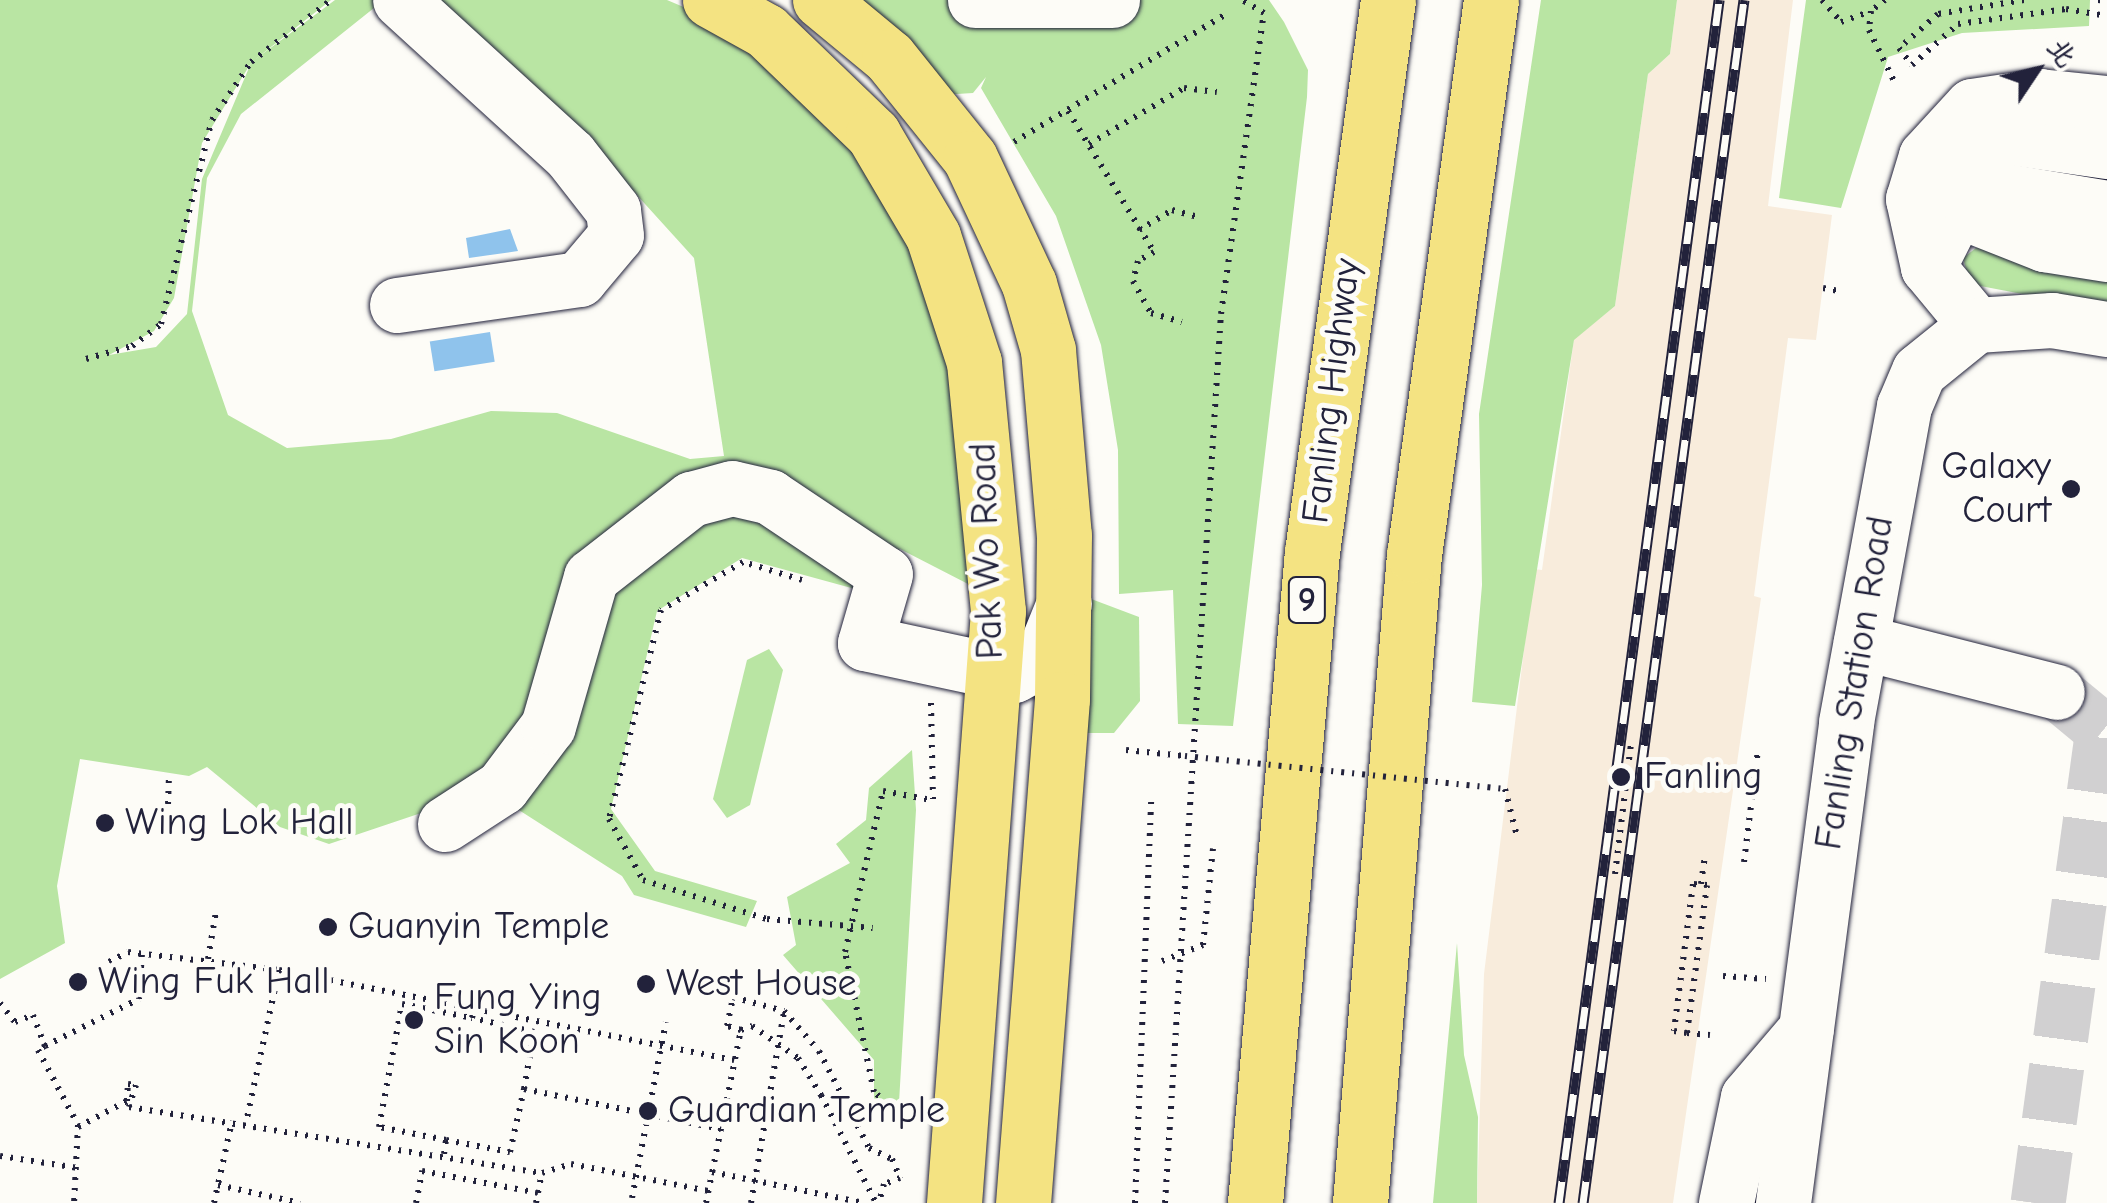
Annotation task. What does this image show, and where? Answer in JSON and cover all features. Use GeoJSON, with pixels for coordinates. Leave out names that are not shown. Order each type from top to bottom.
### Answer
{"type":"FeatureCollection","features":[{"type":"Feature","properties":{"kind":"main road","name":"Pak Wo Road"},"geometry":{"type":"LineString","coordinates":[[710,0],[823,78],[873,134],[933,236],[974,362],[998,611],[954,1203]]}},
{"type":"Feature","properties":{"kind":"main road","name":"Pak Wo Road"},"geometry":{"type":"LineString","coordinates":[[820,0],[936,108],[1029,284],[1060,428],[1064,603],[1023,1203]]}},
{"type":"Feature","properties":{"kind":"main road","name":"Fanling Highway"},"geometry":{"type":"LineString","coordinates":[[1255,1203],[1312,552],[1388,0]]}},
{"type":"Feature","properties":{"kind":"main road"},"geometry":{"type":"LineString","coordinates":[[1360,1203],[1414,554],[1491,0]]}},
{"type":"Feature","properties":{"kind":"street"},"geometry":{"type":"LineString","coordinates":[[396,306],[579,280],[600,284],[616,235],[605,196],[400,0]]}},
{"type":"Feature","properties":{"kind":"street"},"geometry":{"type":"LineString","coordinates":[[986,2],[1112,0]]}},
{"type":"Feature","properties":{"kind":"street"},"geometry":{"type":"LineString","coordinates":[[2107,103],[2040,96],[1972,106],[1926,156],[1913,221],[1928,267],[1976,325],[2052,320],[2107,329]]}},
{"type":"Feature","properties":{"kind":"street"},"geometry":{"type":"LineString","coordinates":[[1928,267],[1971,172],[2040,96]]}},
{"type":"Feature","properties":{"kind":"street"},"geometry":{"type":"LineString","coordinates":[[1971,172],[2107,150]]}},
{"type":"Feature","properties":{"kind":"street"},"geometry":{"type":"LineString","coordinates":[[1971,172],[2107,179]]}},
{"type":"Feature","properties":{"kind":"street"},"geometry":{"type":"LineString","coordinates":[[1971,172],[2107,208]]}},
{"type":"Feature","properties":{"kind":"street"},"geometry":{"type":"LineString","coordinates":[[1971,172],[2044,244],[2107,254]]}},
{"type":"Feature","properties":{"kind":"street","name":"Fanling Station Road"},"geometry":{"type":"LineString","coordinates":[[1783,1203],[1861,642],[1904,406],[1919,371],[1976,325]]}},
{"type":"Feature","properties":{"kind":"street"},"geometry":{"type":"LineString","coordinates":[[445,824],[502,786],[548,726],[591,577],[691,499],[754,492],[880,588],[865,643],[1014,676],[1040,660],[1064,603]]}},
{"type":"Feature","properties":{"kind":"street"},"geometry":{"type":"LineString","coordinates":[[1861,642],[2057,692]]}},
{"type":"Feature","properties":{"kind":"street"},"geometry":{"type":"LineString","coordinates":[[1726,1203],[1748,1097],[1806,1029]]}},
{"type":"Feature","properties":{"kind":"path"},"geometry":{"type":"LineString","coordinates":[[86,359],[132,346],[161,324],[212,120],[251,62],[331,0]]}},
{"type":"Feature","properties":{"kind":"path"},"geometry":{"type":"LineString","coordinates":[[1166,1203],[1221,314],[1264,12],[1242,0]]}},
{"type":"Feature","properties":{"kind":"path"},"geometry":{"type":"LineString","coordinates":[[1822,0],[1840,22],[1870,11],[1885,0]]}},
{"type":"Feature","properties":{"kind":"path"},"geometry":{"type":"LineString","coordinates":[[2024,0],[1938,14],[1899,48],[1912,65],[1958,24],[2066,9],[2107,16]]}},
{"type":"Feature","properties":{"kind":"path"},"geometry":{"type":"LineString","coordinates":[[2098,0],[2107,1]]}},
{"type":"Feature","properties":{"kind":"path"},"geometry":{"type":"LineString","coordinates":[[1870,11],[1868,30],[1896,84]]}},
{"type":"Feature","properties":{"kind":"path"},"geometry":{"type":"LineString","coordinates":[[1009,145],[1228,14]]}},
{"type":"Feature","properties":{"kind":"path"},"geometry":{"type":"LineString","coordinates":[[1088,144],[1184,88],[1217,92]]}},
{"type":"Feature","properties":{"kind":"path"},"geometry":{"type":"LineString","coordinates":[[1068,111],[1154,252],[1138,261],[1133,281],[1151,313],[1182,322]]}},
{"type":"Feature","properties":{"kind":"path"},"geometry":{"type":"LineString","coordinates":[[1139,230],[1172,210],[1198,217]]}},
{"type":"Feature","properties":{"kind":"path"},"geometry":{"type":"LineString","coordinates":[[1822,288],[1839,291]]}},
{"type":"Feature","properties":{"kind":"path"},"geometry":{"type":"LineString","coordinates":[[873,928],[767,919],[643,880],[609,819],[661,610],[743,562],[880,588]]}},
{"type":"Feature","properties":{"kind":"path"},"geometry":{"type":"LineString","coordinates":[[1615,874],[1631,744]]}},
{"type":"Feature","properties":{"kind":"path"},"geometry":{"type":"LineString","coordinates":[[1126,750],[1505,789],[1517,836]]}},
{"type":"Feature","properties":{"kind":"path"},"geometry":{"type":"LineString","coordinates":[[1744,862],[1758,750]]}},
{"type":"Feature","properties":{"kind":"path"},"geometry":{"type":"LineString","coordinates":[[168,804],[169,774]]}},
{"type":"Feature","properties":{"kind":"path"},"geometry":{"type":"LineString","coordinates":[[912,1124],[874,1092],[845,972],[848,926],[883,791],[931,799]]}},
{"type":"Feature","properties":{"kind":"path"},"geometry":{"type":"LineString","coordinates":[[1135,1203],[1151,797]]}},
{"type":"Feature","properties":{"kind":"path"},"geometry":{"type":"LineString","coordinates":[[1162,961],[1178,961],[1203,945],[1212,848]]}},
{"type":"Feature","properties":{"kind":"path"},"geometry":{"type":"LineString","coordinates":[[1687,1033],[1704,857]]}},
{"type":"Feature","properties":{"kind":"path"},"geometry":{"type":"LineString","coordinates":[[1701,884],[1694,884],[1674,1031],[1710,1036]]}},
{"type":"Feature","properties":{"kind":"path"},"geometry":{"type":"LineString","coordinates":[[208,959],[216,911]]}},
{"type":"Feature","properties":{"kind":"path"},"geometry":{"type":"LineString","coordinates":[[74,1203],[78,1128],[38,1050],[140,999],[142,953]]}},
{"type":"Feature","properties":{"kind":"path"},"geometry":{"type":"LineString","coordinates":[[109,962],[142,953],[280,970],[475,1005],[734,1060]]}},
{"type":"Feature","properties":{"kind":"path"},"geometry":{"type":"LineString","coordinates":[[246,1124],[280,970]]}},
{"type":"Feature","properties":{"kind":"path"},"geometry":{"type":"LineString","coordinates":[[1722,976],[1782,980]]}},
{"type":"Feature","properties":{"kind":"path"},"geometry":{"type":"LineString","coordinates":[[733,996],[784,1011],[819,1051],[851,1114],[900,1178],[884,1184],[878,1203],[798,1058],[752,1026],[741,1030],[727,1026],[733,996]]}},
{"type":"Feature","properties":{"kind":"path"},"geometry":{"type":"LineString","coordinates":[[0,1003],[15,1022],[33,1015],[45,1046]]}},
{"type":"Feature","properties":{"kind":"path"},"geometry":{"type":"LineString","coordinates":[[402,1004],[472,1018],[534,1032],[510,1152],[379,1127],[402,1004]]}},
{"type":"Feature","properties":{"kind":"path"},"geometry":{"type":"LineString","coordinates":[[472,1018],[475,1005]]}},
{"type":"Feature","properties":{"kind":"path"},"geometry":{"type":"LineString","coordinates":[[751,1203],[784,1011]]}},
{"type":"Feature","properties":{"kind":"path"},"geometry":{"type":"LineString","coordinates":[[632,1198],[666,1022]]}},
{"type":"Feature","properties":{"kind":"path"},"geometry":{"type":"LineString","coordinates":[[706,1203],[741,1030]]}},
{"type":"Feature","properties":{"kind":"path"},"geometry":{"type":"LineString","coordinates":[[78,1128],[127,1102],[128,1084],[136,1085],[129,1107],[542,1173],[572,1164],[708,1191]]}},
{"type":"Feature","properties":{"kind":"path"},"geometry":{"type":"LineString","coordinates":[[524,1089],[721,1129]]}},
{"type":"Feature","properties":{"kind":"path"},"geometry":{"type":"LineString","coordinates":[[840,1129],[851,1114]]}},
{"type":"Feature","properties":{"kind":"path"},"geometry":{"type":"LineString","coordinates":[[214,1203],[232,1122]]}},
{"type":"Feature","properties":{"kind":"path"},"geometry":{"type":"LineString","coordinates":[[444,1155],[446,1140]]}},
{"type":"Feature","properties":{"kind":"path"},"geometry":{"type":"LineString","coordinates":[[0,1156],[78,1168]]}},
{"type":"Feature","properties":{"kind":"path"},"geometry":{"type":"LineString","coordinates":[[416,1203],[422,1171],[538,1193]]}},
{"type":"Feature","properties":{"kind":"path"},"geometry":{"type":"LineString","coordinates":[[712,1172],[864,1203]]}},
{"type":"Feature","properties":{"kind":"path"},"geometry":{"type":"LineString","coordinates":[[536,1203],[542,1173]]}},
{"type":"Feature","properties":{"kind":"path"},"geometry":{"type":"LineString","coordinates":[[218,1186],[300,1203]]}},
{"type":"Feature","properties":{"kind":"shaded area"},"geometry":{"type":"Polygon","coordinates":[[[1677,0],[1793,0],[1768,206],[1832,215],[1816,340],[1788,338],[1754,596],[1761,598],[1673,1203],[1477,1203],[1484,974],[1534,569],[1542,570],[1574,339],[1615,306],[1648,74],[1670,54],[1677,0]]]}},
{"type":"Feature","properties":{"kind":"green space"},"geometry":{"type":"Polygon","coordinates":[[[0,0],[331,0],[253,61],[335,0],[384,0],[241,114],[207,178],[192,311],[228,415],[287,448],[391,439],[491,411],[557,413],[690,459],[724,456],[694,258],[567,118],[438,0],[667,0],[759,39],[878,175],[952,325],[970,585],[900,549],[855,589],[742,558],[657,611],[611,809],[655,871],[757,901],[746,927],[634,895],[622,876],[511,805],[436,808],[329,844],[280,827],[207,767],[189,776],[80,759],[57,886],[65,943],[0,979],[0,0]],[[251,63],[202,143],[174,298],[154,331],[109,355],[156,347],[187,314],[202,179],[251,63]]]}},
{"type":"Feature","properties":{"kind":"green space"},"geometry":{"type":"Polygon","coordinates":[[[857,0],[1269,0],[1284,22],[1308,70],[1307,97],[1233,726],[1178,724],[1173,590],[1119,594],[1118,450],[1101,345],[1056,216],[981,88],[986,77],[973,93],[941,95],[857,0]]]}},
{"type":"Feature","properties":{"kind":"green space"},"geometry":{"type":"Polygon","coordinates":[[[1541,0],[1677,0],[1670,54],[1648,74],[1615,306],[1574,340],[1515,706],[1472,702],[1482,585],[1479,414],[1541,0]]]}},
{"type":"Feature","properties":{"kind":"green space"},"geometry":{"type":"Polygon","coordinates":[[[1806,0],[2090,0],[2089,26],[1962,33],[1888,57],[1841,208],[1779,198],[1806,0]]]}},
{"type":"Feature","properties":{"kind":"green space"},"geometry":{"type":"Polygon","coordinates":[[[1985,241],[2107,274],[2107,310],[1970,284],[1963,258],[1985,241]]]}},
{"type":"Feature","properties":{"kind":"green space"},"geometry":{"type":"Polygon","coordinates":[[[1086,597],[1139,617],[1140,701],[1114,733],[1078,733],[1086,597]]]}},
{"type":"Feature","properties":{"kind":"green space"},"geometry":{"type":"Polygon","coordinates":[[[769,649],[783,670],[750,805],[727,818],[713,799],[747,660],[769,649]]]}},
{"type":"Feature","properties":{"kind":"green space"},"geometry":{"type":"Polygon","coordinates":[[[912,750],[916,810],[898,1120],[874,1098],[874,1060],[783,955],[796,945],[787,897],[850,863],[836,844],[866,820],[869,788],[912,750]]]}},
{"type":"Feature","properties":{"kind":"green space"},"geometry":{"type":"Polygon","coordinates":[[[1457,943],[1464,1055],[1478,1117],[1477,1203],[1433,1203],[1457,943]]]}},
{"type":"Feature","properties":{"kind":"water"},"geometry":{"type":"Polygon","coordinates":[[[510,229],[518,251],[469,258],[466,238],[510,229]]]}},
{"type":"Feature","properties":{"kind":"water"},"geometry":{"type":"Polygon","coordinates":[[[490,332],[495,362],[434,371],[430,342],[490,332]]]}},
{"type":"Feature","properties":{"kind":"tunnel"},"geometry":{"type":"LineString","coordinates":[[2038,1203],[2103,730],[2057,692]]}},
{"type":"Feature","properties":{"kind":"railway"},"geometry":{"type":"LineString","coordinates":[[1559,1203],[1719,0]]}},
{"type":"Feature","properties":{"kind":"railway"},"geometry":{"type":"LineString","coordinates":[[1583,1203],[1744,0]]}},
{"type":"Feature","properties":{"kind":"place","name":"Galaxy Court"},"geometry":{"type":"Point","coordinates":[2071,489]}},
{"type":"Feature","properties":{"kind":"place","name":"Fanling"},"geometry":{"type":"Point","coordinates":[1621,777]}},
{"type":"Feature","properties":{"kind":"place","name":"Wing Lok Hall"},"geometry":{"type":"Point","coordinates":[105,823]}},
{"type":"Feature","properties":{"kind":"place","name":"Guanyin Temple"},"geometry":{"type":"Point","coordinates":[328,927]}},
{"type":"Feature","properties":{"kind":"place","name":"Wing Fuk Hall"},"geometry":{"type":"Point","coordinates":[78,982]}},
{"type":"Feature","properties":{"kind":"place","name":"West House"},"geometry":{"type":"Point","coordinates":[646,984]}},
{"type":"Feature","properties":{"kind":"place","name":"Fung Ying Sin Koon"},"geometry":{"type":"Point","coordinates":[414,1020]}},
{"type":"Feature","properties":{"kind":"place","name":"Guardian Temple"},"geometry":{"type":"Point","coordinates":[648,1111]}}]}
